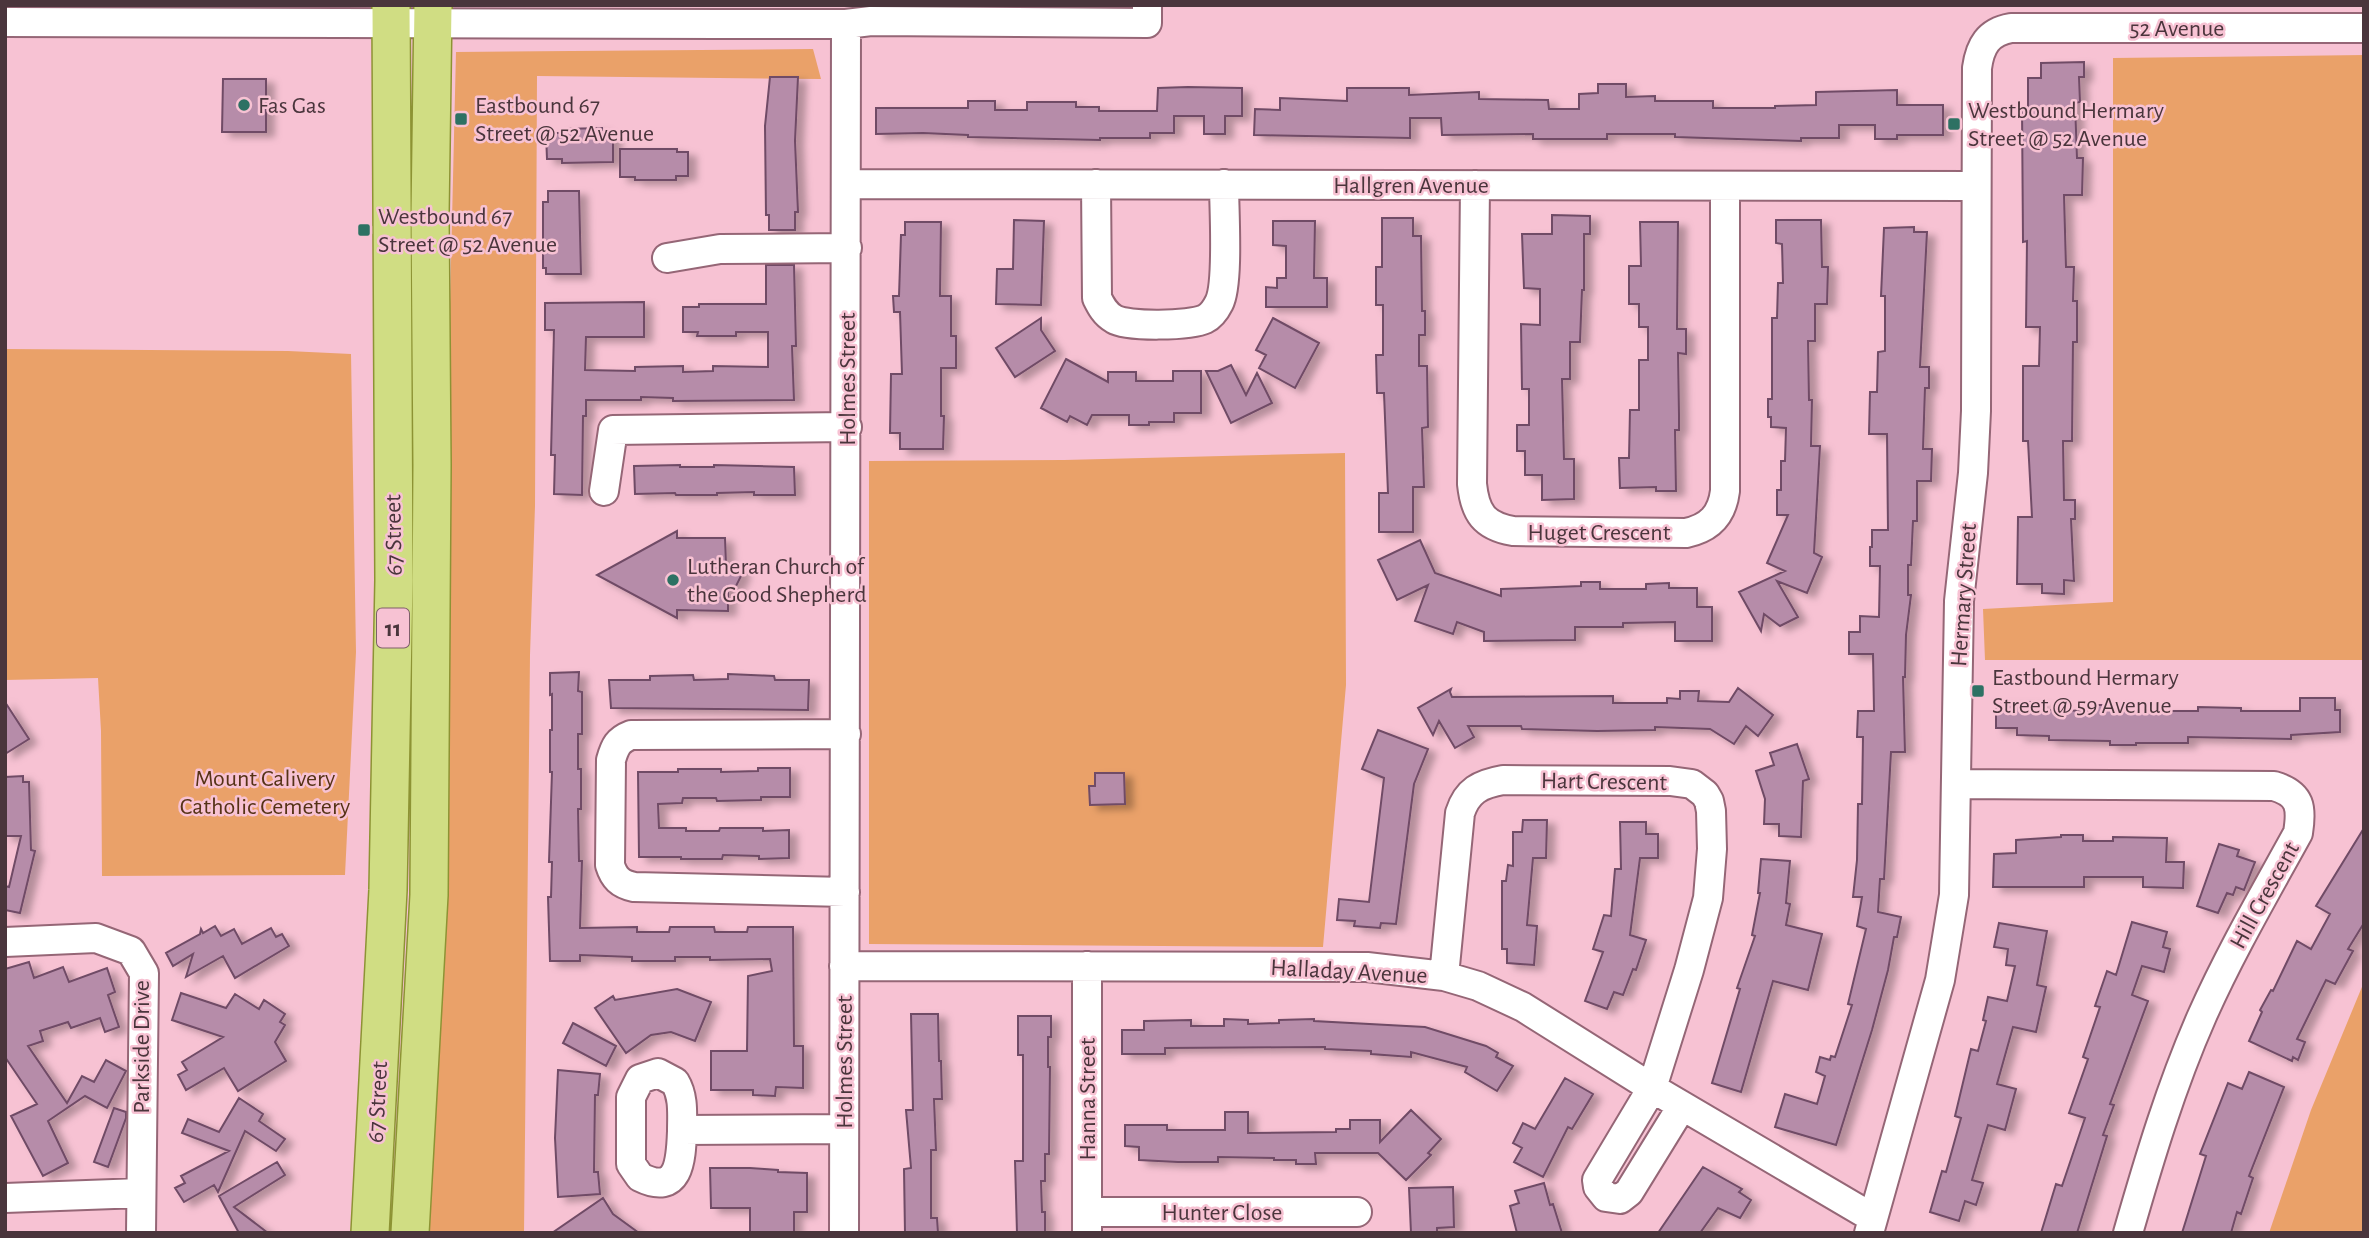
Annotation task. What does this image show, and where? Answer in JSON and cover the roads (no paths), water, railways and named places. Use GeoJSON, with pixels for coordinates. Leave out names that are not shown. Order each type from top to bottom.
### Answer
{"type":"FeatureCollection","features":[{"type":"Feature","properties":{"kind":"main road","name":"67 Street"},"geometry":{"type":"LineString","coordinates":[[370,1233],[388,890],[394,593],[391,14]]}},
{"type":"Feature","properties":{"kind":"main road","name":"67 Street"},"geometry":{"type":"LineString","coordinates":[[410,1233],[429,895],[433,14]]}},
{"type":"Feature","properties":{"kind":"street"},"geometry":{"type":"LineString","coordinates":[[5,22],[433,14],[846,24],[871,21],[1147,14]]}},
{"type":"Feature","properties":{"kind":"street","name":"Holmes Street"},"geometry":{"type":"LineString","coordinates":[[844,1233],[846,24]]}},
{"type":"Feature","properties":{"kind":"street","name":"52 Avenue"},"geometry":{"type":"LineString","coordinates":[[1991,34],[2011,28],[2364,28]]}},
{"type":"Feature","properties":{"kind":"street","name":"Hermary Street"},"geometry":{"type":"LineString","coordinates":[[1871,1226],[1940,980],[1954,895],[1959,601],[1975,444],[1977,68],[1982,48],[1991,34]]}},
{"type":"Feature","properties":{"kind":"street","name":"Hallgren Avenue"},"geometry":{"type":"LineString","coordinates":[[846,184],[1976,186]]}},
{"type":"Feature","properties":{"kind":"street"},"geometry":{"type":"LineString","coordinates":[[1096,184],[1097,298],[1113,318],[1133,323],[1192,322],[1204,319],[1216,309],[1222,296],[1224,279],[1224,184]]}},
{"type":"Feature","properties":{"kind":"street","name":"Huget Crescent"},"geometry":{"type":"LineString","coordinates":[[1475,185],[1472,484],[1476,505],[1482,516],[1499,529],[1514,531],[1673,533],[1686,533],[1706,527],[1714,520],[1724,501],[1725,186]]}},
{"type":"Feature","properties":{"kind":"street"},"geometry":{"type":"LineString","coordinates":[[667,258],[720,249],[847,248]]}},
{"type":"Feature","properties":{"kind":"street"},"geometry":{"type":"LineString","coordinates":[[604,491],[613,430],[846,427]]}},
{"type":"Feature","properties":{"kind":"street"},"geometry":{"type":"LineString","coordinates":[[845,892],[634,887],[624,884],[614,876],[610,865],[611,760],[615,746],[621,739],[631,735],[846,734]]}},
{"type":"Feature","properties":{"kind":"street","name":"Hart Crescent"},"geometry":{"type":"LineString","coordinates":[[1444,976],[1460,813],[1463,802],[1474,789],[1503,780],[1670,781],[1692,784],[1705,794],[1711,811],[1712,849],[1708,898],[1689,971],[1652,1088]]}},
{"type":"Feature","properties":{"kind":"street","name":"Hill Crescent"},"geometry":{"type":"LineString","coordinates":[[1956,784],[2274,786],[2292,794],[2299,803],[2298,833],[2232,952],[2186,1054],[2156,1138],[2128,1233]]}},
{"type":"Feature","properties":{"kind":"street","name":"Parkside Drive"},"geometry":{"type":"LineString","coordinates":[[5,942],[96,938],[131,951],[144,973],[141,1233]]}},
{"type":"Feature","properties":{"kind":"street","name":"Halladay Avenue"},"geometry":{"type":"LineString","coordinates":[[844,966],[1367,967],[1444,976],[1478,986],[1523,1007],[1871,1226]]}},
{"type":"Feature","properties":{"kind":"street","name":"Hanna Street"},"geometry":{"type":"LineString","coordinates":[[1087,966],[1087,1222]]}},
{"type":"Feature","properties":{"kind":"street"},"geometry":{"type":"LineString","coordinates":[[1652,1088],[1600,1171],[1598,1187],[1606,1197],[1620,1199],[1629,1192],[1682,1106]]}},
{"type":"Feature","properties":{"kind":"street"},"geometry":{"type":"LineString","coordinates":[[682,1130],[844,1129]]}},
{"type":"Feature","properties":{"kind":"street"},"geometry":{"type":"LineString","coordinates":[[5,1198],[141,1193]]}},
{"type":"Feature","properties":{"kind":"street","name":"Hunter Close"},"geometry":{"type":"LineString","coordinates":[[1087,1222],[1357,1212]]}},
{"type":"Feature","properties":{"kind":"place","name":"Fas Gas"},"geometry":{"type":"Point","coordinates":[244,105]}},
{"type":"Feature","properties":{"kind":"place","name":"Eastbound 67 Street @ 52 Avenue"},"geometry":{"type":"Point","coordinates":[461,119]}},
{"type":"Feature","properties":{"kind":"place","name":"Westbound Hermary Street @ 52 Avenue"},"geometry":{"type":"Point","coordinates":[1954,124]}},
{"type":"Feature","properties":{"kind":"place","name":"Westbound 67 Street @ 52 Avenue"},"geometry":{"type":"Point","coordinates":[364,230]}},
{"type":"Feature","properties":{"kind":"place","name":"Lutheran Church of the Good Shepherd"},"geometry":{"type":"Point","coordinates":[673,580]}},
{"type":"Feature","properties":{"kind":"place","name":"Eastbound Hermary Street @ 59 Avenue"},"geometry":{"type":"Point","coordinates":[1978,691]}},
{"type":"Feature","properties":{"kind":"park label","name":"Mount Calivery Catholic Cemetery"},"geometry":{"type":"Point","coordinates":[265,792]}}]}
